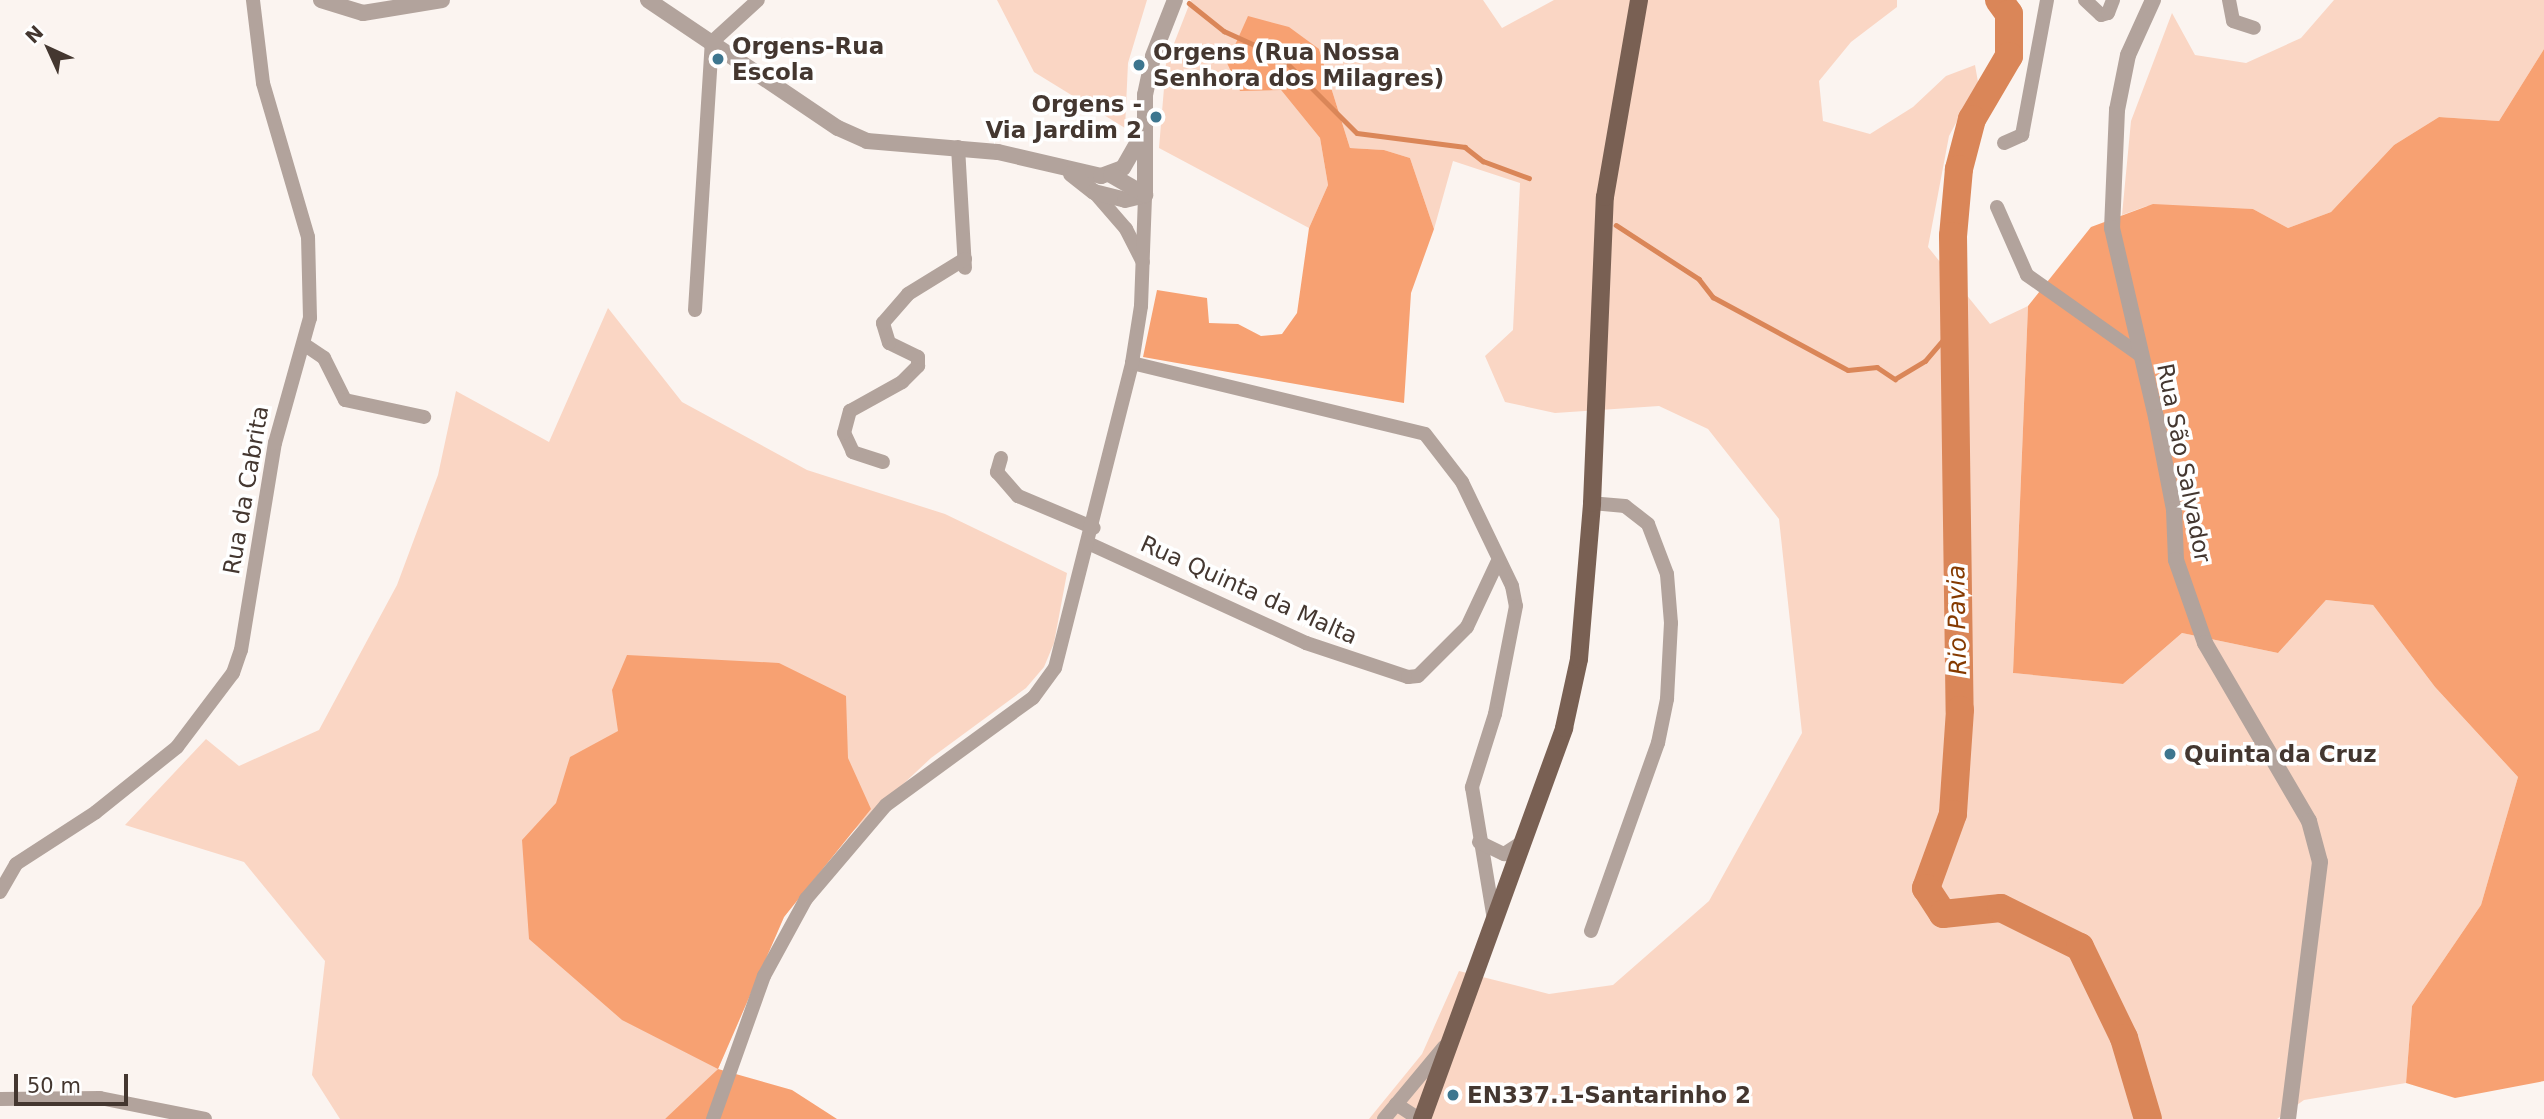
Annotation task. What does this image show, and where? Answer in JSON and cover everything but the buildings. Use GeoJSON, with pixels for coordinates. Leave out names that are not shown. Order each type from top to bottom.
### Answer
{"type":"FeatureCollection","features":[{"type":"Feature","properties":{"kind":"main road"},"geometry":{"type":"LineString","coordinates":[[1421,1119],[1564,728],[1579,659],[1592,503],[1605,197],[1639,0]]}},
{"type":"Feature","properties":{"kind":"street","name":"Rua da Cabrita"},"geometry":{"type":"LineString","coordinates":[[0,892],[16,864],[161,762],[233,673],[286,395],[305,345],[310,318],[307,237],[263,83],[253,0]]}},
{"type":"Feature","properties":{"kind":"street"},"geometry":{"type":"LineString","coordinates":[[321,0],[363,13],[442,0]]}},
{"type":"Feature","properties":{"kind":"street"},"geometry":{"type":"LineString","coordinates":[[648,0],[838,128],[867,141],[957,147],[1068,171],[1111,175],[1145,195]]}},
{"type":"Feature","properties":{"kind":"street"},"geometry":{"type":"LineString","coordinates":[[695,310],[712,41],[758,0]]}},
{"type":"Feature","properties":{"kind":"street"},"geometry":{"type":"LineString","coordinates":[[713,1119],[764,976],[806,899],[886,805],[1048,681],[1090,544],[1132,363],[1144,264],[1143,133],[1153,56],[1175,0]]}},
{"type":"Feature","properties":{"kind":"street"},"geometry":{"type":"LineString","coordinates":[[2004,143],[2022,135],[2047,0]]}},
{"type":"Feature","properties":{"kind":"street"},"geometry":{"type":"LineString","coordinates":[[2085,0],[2101,15],[2108,13],[2113,0]]}},
{"type":"Feature","properties":{"kind":"street","name":"Rua São Salvador"},"geometry":{"type":"LineString","coordinates":[[2153,0],[2128,55],[2117,110],[2112,228],[2174,510],[2176,560],[2205,643],[2309,821],[2320,862],[2288,1119]]}},
{"type":"Feature","properties":{"kind":"street"},"geometry":{"type":"LineString","coordinates":[[2229,0],[2233,21],[2255,28]]}},
{"type":"Feature","properties":{"kind":"street"},"geometry":{"type":"LineString","coordinates":[[1111,175],[1131,158],[1143,133]]}},
{"type":"Feature","properties":{"kind":"street"},"geometry":{"type":"LineString","coordinates":[[883,462],[853,452],[844,433],[850,411],[902,382],[918,366],[918,357],[889,343],[883,323],[917,287],[965,264],[957,147]]}},
{"type":"Feature","properties":{"kind":"street"},"geometry":{"type":"LineString","coordinates":[[1068,171],[1094,192],[1126,229],[1144,264]]}},
{"type":"Feature","properties":{"kind":"street"},"geometry":{"type":"LineString","coordinates":[[1094,192],[1125,200],[1145,195]]}},
{"type":"Feature","properties":{"kind":"street"},"geometry":{"type":"LineString","coordinates":[[1997,207],[2027,275],[2140,355]]}},
{"type":"Feature","properties":{"kind":"street"},"geometry":{"type":"LineString","coordinates":[[305,345],[324,358],[345,400],[424,416]]}},
{"type":"Feature","properties":{"kind":"street"},"geometry":{"type":"LineString","coordinates":[[1132,363],[1426,434],[1462,482],[1497,563],[1512,586],[1516,606],[1495,714],[1472,787],[1484,872],[1495,921]]}},
{"type":"Feature","properties":{"kind":"street"},"geometry":{"type":"LineString","coordinates":[[1001,458],[997,472],[1018,496],[1094,528]]}},
{"type":"Feature","properties":{"kind":"street"},"geometry":{"type":"LineString","coordinates":[[1591,931],[1658,743],[1667,699],[1671,623],[1667,574],[1648,524],[1625,506],[1592,503]]}},
{"type":"Feature","properties":{"kind":"street","name":"Rua Quinta da Malta"},"geometry":{"type":"LineString","coordinates":[[1090,544],[1306,643],[1408,677],[1418,676],[1467,627],[1497,563]]}},
{"type":"Feature","properties":{"kind":"street"},"geometry":{"type":"LineString","coordinates":[[1479,842],[1504,855],[1524,841]]}},
{"type":"Feature","properties":{"kind":"street"},"geometry":{"type":"LineString","coordinates":[[1484,872],[1497,881],[1510,879]]}},
{"type":"Feature","properties":{"kind":"street"},"geometry":{"type":"LineString","coordinates":[[1384,1119],[1447,1044]]}},
{"type":"Feature","properties":{"kind":"street"},"geometry":{"type":"LineString","coordinates":[[0,1099],[100,1097],[205,1119]]}},
{"type":"Feature","properties":{"kind":"street"},"geometry":{"type":"LineString","coordinates":[[1396,1104],[1421,1119]]}},
{"type":"Feature","properties":{"kind":"shaded area"},"geometry":{"type":"Polygon","coordinates":[[[997,0],[1147,0],[1128,63],[1125,128],[1034,72],[997,0]]]}},
{"type":"Feature","properties":{"kind":"shaded area"},"geometry":{"type":"Polygon","coordinates":[[[1191,0],[1483,0],[1502,28],[1554,0],[1897,0],[1897,7],[1851,42],[1819,81],[1823,121],[1870,134],[1913,107],[1946,76],[1975,65],[1978,82],[1949,136],[1928,247],[1990,324],[2028,306],[2013,673],[2123,684],[2182,633],[2278,653],[2326,600],[2373,605],[2435,687],[2518,777],[2481,905],[2412,1006],[2406,1083],[2304,1100],[2277,1119],[1369,1119],[1422,1054],[1459,971],[1549,994],[1613,985],[1709,901],[1802,733],[1779,519],[1708,429],[1659,406],[1555,413],[1505,402],[1485,356],[1513,330],[1520,183],[1453,161],[1434,229],[1410,158],[1384,150],[1350,148],[1319,49],[1281,90],[1320,138],[1328,185],[1309,228],[1159,148],[1166,64],[1191,0]]]}},
{"type":"Feature","properties":{"kind":"shaded area"},"geometry":{"type":"Polygon","coordinates":[[[2334,0],[2544,0],[2544,49],[2499,121],[2439,117],[2394,145],[2331,212],[2288,228],[2253,209],[2147,206],[2122,215],[2131,121],[2172,13],[2195,55],[2246,63],[2301,38],[2334,0]]]}},
{"type":"Feature","properties":{"kind":"shaded area"},"geometry":{"type":"Polygon","coordinates":[[[1248,16],[1289,27],[1319,49],[1350,148],[1384,150],[1410,158],[1434,229],[1411,293],[1404,403],[1143,357],[1157,290],[1207,298],[1209,323],[1238,324],[1261,336],[1282,334],[1297,313],[1309,228],[1328,185],[1320,138],[1281,90],[1240,91],[1227,63],[1248,16]]]}},
{"type":"Feature","properties":{"kind":"shaded area"},"geometry":{"type":"Polygon","coordinates":[[[2544,49],[2544,1081],[2455,1098],[2406,1083],[2412,1006],[2481,905],[2518,777],[2435,687],[2373,605],[2326,600],[2278,653],[2182,633],[2123,684],[2013,673],[2028,306],[2091,227],[2153,204],[2253,209],[2288,228],[2331,212],[2394,145],[2439,117],[2499,121],[2544,49]]]}},
{"type":"Feature","properties":{"kind":"shaded area"},"geometry":{"type":"Polygon","coordinates":[[[608,308],[682,402],[807,470],[945,514],[1067,573],[1054,643],[1044,667],[1026,688],[931,758],[837,846],[784,917],[718,1069],[682,1108],[665,1119],[340,1119],[312,1075],[325,961],[244,862],[125,825],[206,739],[239,766],[319,730],[397,585],[438,475],[456,391],[549,442],[608,308]]]}},
{"type":"Feature","properties":{"kind":"shaded area"},"geometry":{"type":"Polygon","coordinates":[[[627,655],[779,663],[846,696],[848,758],[871,809],[784,917],[718,1069],[622,1020],[529,939],[522,840],[556,803],[570,757],[618,731],[612,690],[627,655]]]}},
{"type":"Feature","properties":{"kind":"shaded area"},"geometry":{"type":"Polygon","coordinates":[[[718,1069],[792,1090],[837,1119],[665,1119],[718,1069]]]}},
{"type":"Feature","properties":{"kind":"waterway","name":"Rio Pavia"},"geometry":{"type":"LineString","coordinates":[[1999,0],[2009,14],[2009,56],[1972,119],[1959,169],[1953,236],[1960,710],[1953,814],[1926,888],[1943,914],[2001,908],[2080,947],[2124,1038],[2148,1119]]}},
{"type":"Feature","properties":{"kind":"waterway"},"geometry":{"type":"LineString","coordinates":[[1189,3],[1224,31],[1281,57],[1357,133],[1465,147],[1483,161],[1529,178]]}},
{"type":"Feature","properties":{"kind":"waterway"},"geometry":{"type":"LineString","coordinates":[[1616,225],[1699,279],[1713,297],[1848,370],[1877,367],[1895,379],[1925,361],[1954,327]]}},
{"type":"Feature","properties":{"kind":"place","name":"Orgens-Rua Escola"},"geometry":{"type":"Point","coordinates":[718,59]}},
{"type":"Feature","properties":{"kind":"place","name":"Orgens (Rua Nossa Senhora dos Milagres)"},"geometry":{"type":"Point","coordinates":[1139,65]}},
{"type":"Feature","properties":{"kind":"place","name":"Orgens - Via Jardim 2"},"geometry":{"type":"Point","coordinates":[1156,117]}},
{"type":"Feature","properties":{"kind":"place","name":"Quinta da Cruz"},"geometry":{"type":"Point","coordinates":[2170,754]}},
{"type":"Feature","properties":{"kind":"place","name":"EN337.1-Santarinho 2"},"geometry":{"type":"Point","coordinates":[1453,1095]}}]}
